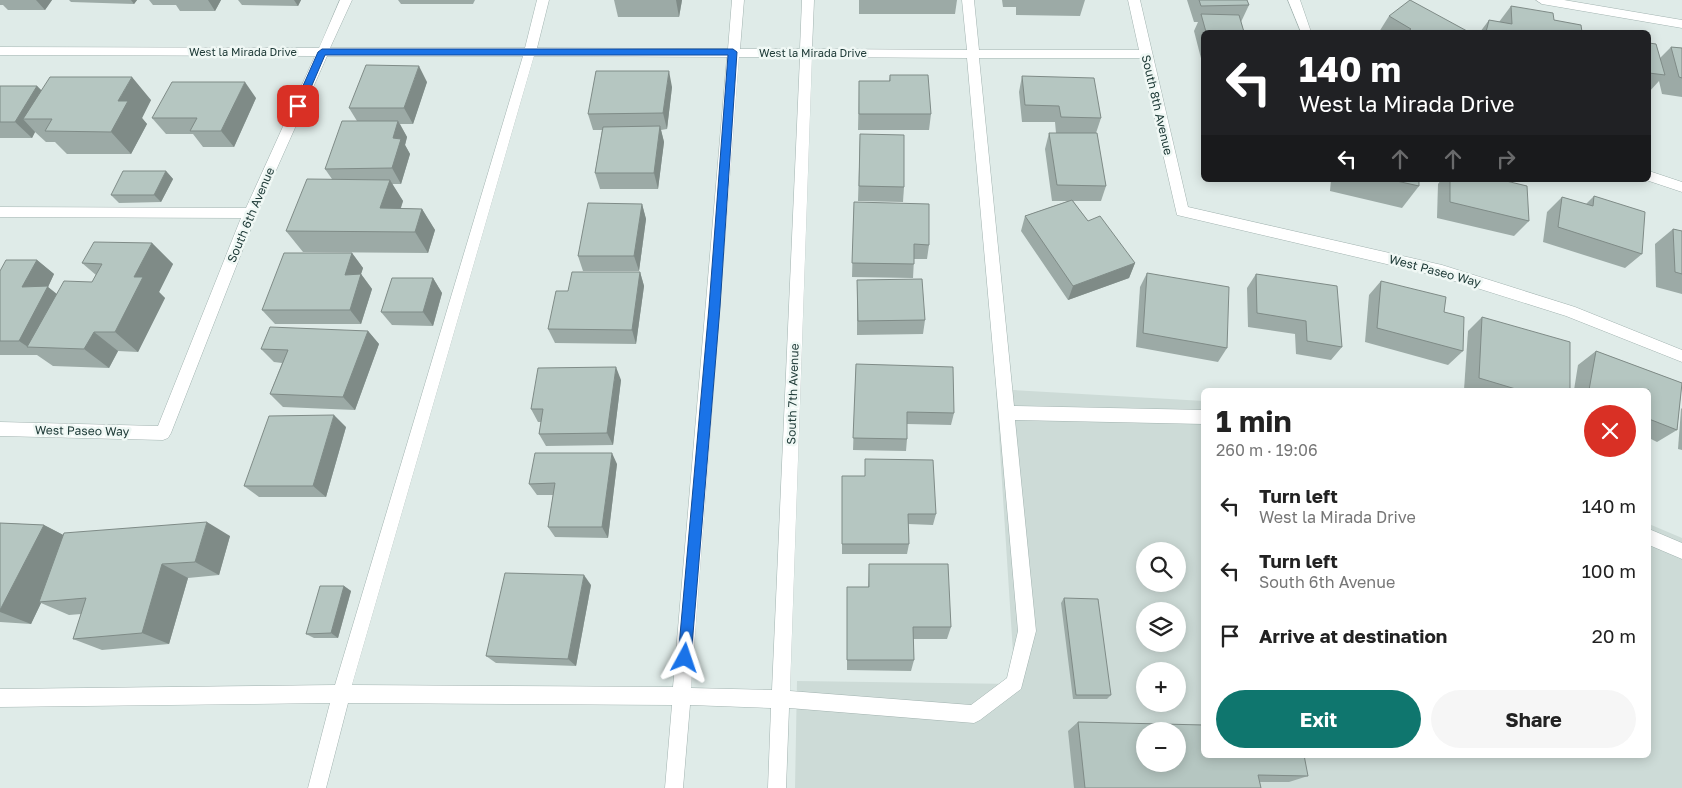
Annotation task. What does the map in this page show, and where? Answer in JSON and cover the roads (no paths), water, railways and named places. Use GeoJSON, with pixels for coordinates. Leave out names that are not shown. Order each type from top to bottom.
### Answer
{"type":"FeatureCollection","features":[{"type":"Feature","properties":{"kind":"street","name":"South 6th Avenue"},"geometry":{"type":"LineString","coordinates":[[163,432],[250,212],[346,0]]}},
{"type":"Feature","properties":{"kind":"street"},"geometry":{"type":"LineString","coordinates":[[317,788],[341,694],[530,51],[543,0]]}},
{"type":"Feature","properties":{"kind":"street"},"geometry":{"type":"LineString","coordinates":[[674,788],[715,307],[738,0]]}},
{"type":"Feature","properties":{"kind":"street","name":"South 7th Avenue"},"geometry":{"type":"LineString","coordinates":[[777,788],[808,0]]}},
{"type":"Feature","properties":{"kind":"street"},"geometry":{"type":"LineString","coordinates":[[0,698],[341,694],[681,697],[782,699],[974,714],[1015,682],[1027,631],[968,0]]}},
{"type":"Feature","properties":{"kind":"street","name":"South 8th Avenue"},"geometry":{"type":"LineString","coordinates":[[1134,0],[1182,210]]}},
{"type":"Feature","properties":{"kind":"street"},"geometry":{"type":"LineString","coordinates":[[1294,0],[1305,30]]}},
{"type":"Feature","properties":{"kind":"street"},"geometry":{"type":"LineString","coordinates":[[1542,0],[1682,24]]}},
{"type":"Feature","properties":{"kind":"street","name":"West la Mirada Drive"},"geometry":{"type":"LineString","coordinates":[[0,50],[1146,54]]}},
{"type":"Feature","properties":{"kind":"street"},"geometry":{"type":"LineString","coordinates":[[1651,177],[1682,186]]}},
{"type":"Feature","properties":{"kind":"street","name":"West Paseo Way"},"geometry":{"type":"LineString","coordinates":[[1182,210],[1442,271],[1570,311],[1682,356]]}},
{"type":"Feature","properties":{"kind":"street"},"geometry":{"type":"LineString","coordinates":[[0,212],[250,212]]}},
{"type":"Feature","properties":{"kind":"street"},"geometry":{"type":"LineString","coordinates":[[1007,414],[1201,417]]}},
{"type":"Feature","properties":{"kind":"street","name":"West Paseo Way"},"geometry":{"type":"LineString","coordinates":[[0,430],[163,432]]}},
{"type":"Feature","properties":{"kind":"street"},"geometry":{"type":"LineString","coordinates":[[1651,538],[1682,551]]}}]}
